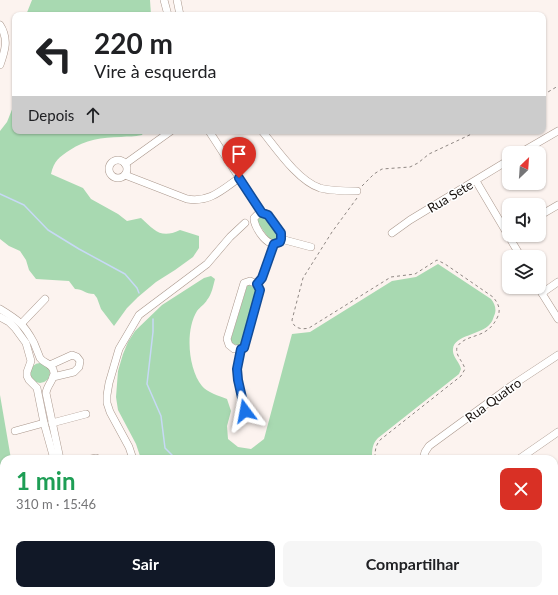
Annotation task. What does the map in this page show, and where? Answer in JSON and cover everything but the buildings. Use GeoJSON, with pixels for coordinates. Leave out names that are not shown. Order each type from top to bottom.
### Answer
{"type":"FeatureCollection","features":[{"type":"Feature","properties":{"kind":"street"},"geometry":{"type":"LineString","coordinates":[[164,0],[167,12]]}},
{"type":"Feature","properties":{"kind":"street"},"geometry":{"type":"LineString","coordinates":[[177,0],[179,12]]}},
{"type":"Feature","properties":{"kind":"street"},"geometry":{"type":"LineString","coordinates":[[0,25],[4,31],[6,48],[0,65]]}},
{"type":"Feature","properties":{"kind":"street"},"geometry":{"type":"LineString","coordinates":[[532,146],[558,131]]}},
{"type":"Feature","properties":{"kind":"street"},"geometry":{"type":"LineString","coordinates":[[126,164],[167,134]]}},
{"type":"Feature","properties":{"kind":"street"},"geometry":{"type":"LineString","coordinates":[[211,134],[262,213]]}},
{"type":"Feature","properties":{"kind":"street"},"geometry":{"type":"LineString","coordinates":[[264,134],[285,160],[297,172],[318,187],[357,191]]}},
{"type":"Feature","properties":{"kind":"street"},"geometry":{"type":"LineString","coordinates":[[125,175],[127,170],[126,164],[118,160],[112,163],[110,168],[111,174],[116,177],[125,175],[195,201],[204,200],[212,196],[239,178]]}},
{"type":"Feature","properties":{"kind":"street","name":"Rua Sete"},"geometry":{"type":"LineString","coordinates":[[392,233],[410,220],[502,164]]}},
{"type":"Feature","properties":{"kind":"street"},"geometry":{"type":"LineString","coordinates":[[476,181],[502,224]]}},
{"type":"Feature","properties":{"kind":"street"},"geometry":{"type":"LineString","coordinates":[[546,212],[558,205]]}},
{"type":"Feature","properties":{"kind":"street"},"geometry":{"type":"LineString","coordinates":[[258,213],[268,215],[281,233],[281,239],[277,244],[268,242],[254,224],[254,218],[258,213]]}},
{"type":"Feature","properties":{"kind":"street"},"geometry":{"type":"LineString","coordinates":[[132,455],[107,403],[109,383],[119,349],[140,315],[207,264],[230,237],[245,223]]}},
{"type":"Feature","properties":{"kind":"street"},"geometry":{"type":"LineString","coordinates":[[281,239],[311,246]]}},
{"type":"Feature","properties":{"kind":"street"},"geometry":{"type":"LineString","coordinates":[[257,284],[262,278],[274,244]]}},
{"type":"Feature","properties":{"kind":"street"},"geometry":{"type":"LineString","coordinates":[[241,349],[231,347],[227,339],[244,283],[250,281],[257,284],[260,290],[244,348],[241,349],[237,369],[245,411]]}},
{"type":"Feature","properties":{"kind":"street"},"geometry":{"type":"LineString","coordinates":[[546,287],[558,282]]}},
{"type":"Feature","properties":{"kind":"street"},"geometry":{"type":"LineString","coordinates":[[542,294],[558,319]]}},
{"type":"Feature","properties":{"kind":"street"},"geometry":{"type":"LineString","coordinates":[[22,323],[45,299]]}},
{"type":"Feature","properties":{"kind":"street"},"geometry":{"type":"LineString","coordinates":[[0,309],[22,323],[41,358],[50,365],[54,373],[48,384],[46,393],[59,455]]}},
{"type":"Feature","properties":{"kind":"street"},"geometry":{"type":"LineString","coordinates":[[0,317],[9,322],[26,343],[31,361],[27,376],[37,388],[44,423],[53,455]]}},
{"type":"Feature","properties":{"kind":"street"},"geometry":{"type":"LineString","coordinates":[[50,365],[72,355],[77,357],[80,361],[80,367],[74,372],[53,377]]}},
{"type":"Feature","properties":{"kind":"street","name":"Rua Quatro"},"geometry":{"type":"LineString","coordinates":[[424,455],[429,446],[511,386],[558,355]]}},
{"type":"Feature","properties":{"kind":"street"},"geometry":{"type":"LineString","coordinates":[[52,423],[86,414]]}},
{"type":"Feature","properties":{"kind":"street"},"geometry":{"type":"LineString","coordinates":[[15,431],[44,423]]}},
{"type":"Feature","properties":{"kind":"street"},"geometry":{"type":"LineString","coordinates":[[525,455],[558,432]]}},
{"type":"Feature","properties":{"kind":"path"},"geometry":{"type":"LineString","coordinates":[[546,93],[558,86]]}},
{"type":"Feature","properties":{"kind":"path"},"geometry":{"type":"LineString","coordinates":[[375,455],[376,446],[380,440],[461,376],[465,369],[464,364],[456,353],[457,347],[461,342],[488,331],[493,326],[499,312],[498,304],[493,296],[437,260],[415,274],[391,278],[309,328],[302,329],[292,323],[292,316],[303,278],[330,236],[358,198],[357,191],[374,174],[382,169],[410,167],[418,163],[429,154],[472,134]]}},
{"type":"Feature","properties":{"kind":"green space"},"geometry":{"type":"Polygon","coordinates":[[[32,0],[150,0],[151,12],[27,12],[32,0]]]}},
{"type":"Feature","properties":{"kind":"green space"},"geometry":{"type":"Polygon","coordinates":[[[12,110],[12,134],[142,134],[139,136],[100,138],[88,141],[60,157],[55,163],[51,174],[83,188],[91,199],[118,214],[127,221],[141,218],[154,230],[163,234],[173,233],[180,230],[199,236],[199,248],[193,257],[156,282],[138,297],[127,308],[114,326],[101,309],[94,294],[75,289],[69,281],[36,279],[29,270],[26,260],[20,251],[9,246],[0,239],[0,131],[7,122],[12,110]]]}},
{"type":"Feature","properties":{"kind":"green space"},"geometry":{"type":"Polygon","coordinates":[[[262,216],[275,228],[278,238],[275,241],[270,240],[258,223],[257,219],[262,216]]]}},
{"type":"Feature","properties":{"kind":"green space"},"geometry":{"type":"Polygon","coordinates":[[[438,264],[491,299],[494,303],[495,314],[486,328],[463,338],[455,344],[453,352],[461,369],[459,374],[378,438],[373,447],[372,455],[140,455],[136,444],[118,410],[116,397],[118,371],[128,342],[135,331],[162,305],[204,278],[211,276],[215,279],[210,295],[197,311],[193,319],[190,339],[191,360],[197,379],[202,386],[210,392],[227,399],[231,411],[227,426],[228,439],[238,447],[251,449],[264,439],[292,334],[310,332],[392,281],[416,277],[438,264]]]}},
{"type":"Feature","properties":{"kind":"green space"},"geometry":{"type":"Polygon","coordinates":[[[248,285],[257,288],[240,347],[230,342],[248,285]]]}},
{"type":"Feature","properties":{"kind":"green space"},"geometry":{"type":"Polygon","coordinates":[[[40,363],[47,366],[50,373],[47,380],[40,383],[33,380],[30,373],[33,366],[40,363]]]}},
{"type":"Feature","properties":{"kind":"green space"},"geometry":{"type":"Polygon","coordinates":[[[0,395],[10,455],[0,455],[0,395]]]}},
{"type":"Feature","properties":{"kind":"waterway"},"geometry":{"type":"LineString","coordinates":[[0,194],[24,205],[48,230],[125,274],[137,288],[139,293]]}},
{"type":"Feature","properties":{"kind":"waterway"},"geometry":{"type":"LineString","coordinates":[[153,319],[147,384],[161,416],[165,448],[172,455]]}},
{"type":"Feature","properties":{"kind":"route"},"geometry":{"type":"LineString","coordinates":[[239,178],[262,213],[268,215],[282,236],[280,242],[274,244],[262,278],[257,284],[260,290],[244,348],[241,349],[237,369],[245,411]]}}]}
